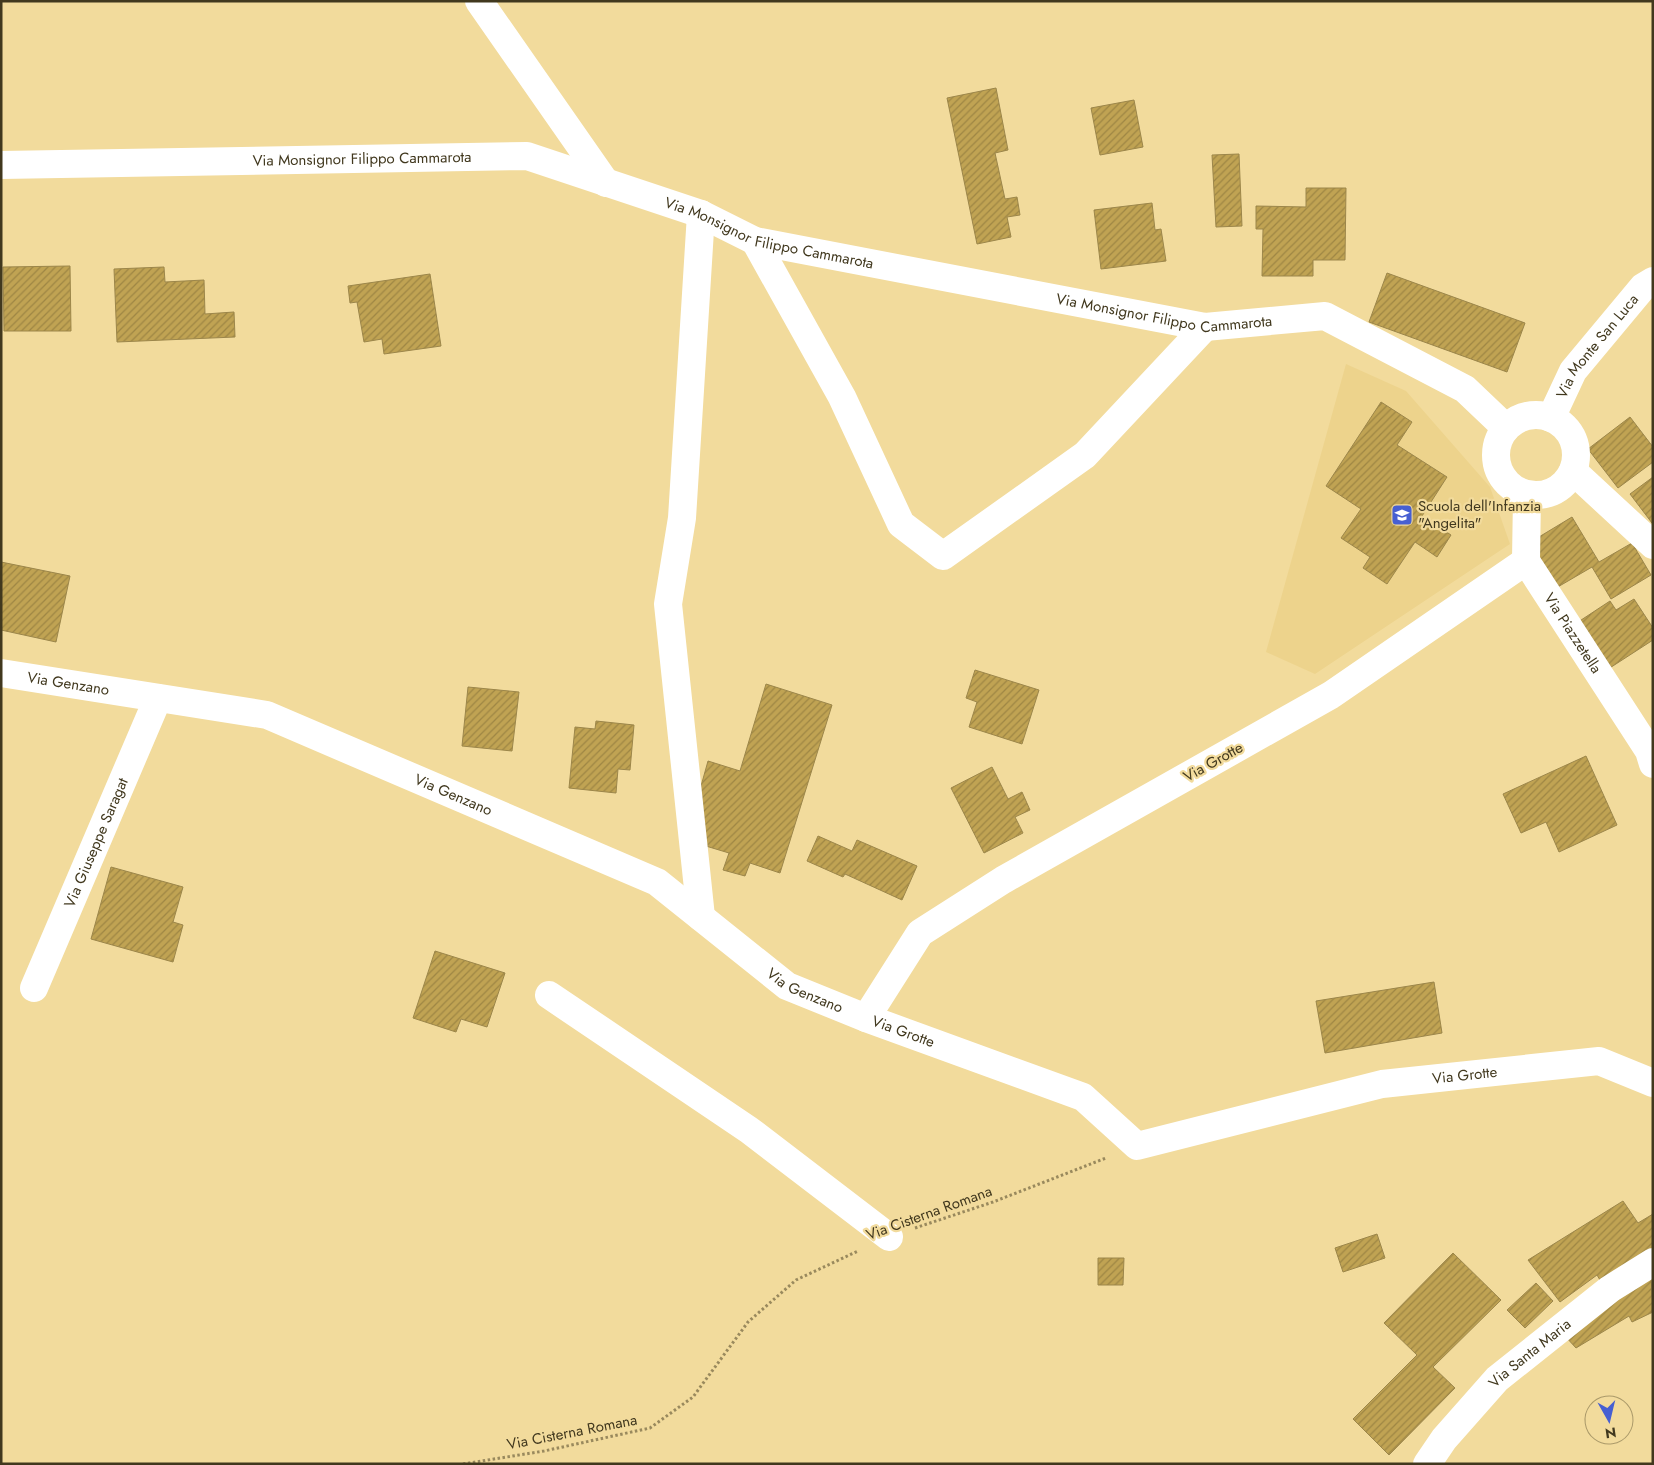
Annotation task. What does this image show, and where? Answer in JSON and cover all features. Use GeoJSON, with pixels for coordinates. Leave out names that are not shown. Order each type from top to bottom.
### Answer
{"type":"FeatureCollection","features":[{"type":"Feature","properties":{"kind":"street"},"geometry":{"type":"LineString","coordinates":[[478,1],[606,183]]}},
{"type":"Feature","properties":{"kind":"street","name":"Via Monsignor Filippo Cammarota"},"geometry":{"type":"LineString","coordinates":[[1,165],[526,156],[701,214],[755,241],[790,246],[1205,327],[1325,316],[1465,389],[1506,428]]}},
{"type":"Feature","properties":{"kind":"street"},"geometry":{"type":"LineString","coordinates":[[701,214],[682,518],[668,604],[701,917]]}},
{"type":"Feature","properties":{"kind":"street"},"geometry":{"type":"LineString","coordinates":[[755,241],[842,397],[901,524],[944,556],[1085,454],[1205,327]]}},
{"type":"Feature","properties":{"kind":"street","name":"Via Monte San Luca"},"geometry":{"type":"LineString","coordinates":[[1550,418],[1573,371],[1643,287],[1653,281]]}},
{"type":"Feature","properties":{"kind":"street"},"geometry":{"type":"LineString","coordinates":[[1527,416],[1550,418],[1564,426],[1573,439],[1576,455],[1573,471],[1566,483],[1554,491],[1541,495],[1527,495],[1509,484],[1497,467],[1497,446],[1506,428],[1527,416]]}},
{"type":"Feature","properties":{"kind":"street"},"geometry":{"type":"LineString","coordinates":[[1573,471],[1653,545]]}},
{"type":"Feature","properties":{"kind":"street"},"geometry":{"type":"LineString","coordinates":[[1526,561],[1527,495]]}},
{"type":"Feature","properties":{"kind":"street","name":"Via Piazzetella"},"geometry":{"type":"LineString","coordinates":[[1526,561],[1649,751],[1653,764]]}},
{"type":"Feature","properties":{"kind":"street","name":"Via Grotte"},"geometry":{"type":"LineString","coordinates":[[1526,561],[1331,695],[1003,880],[920,933],[866,1018],[1083,1097],[1137,1146],[1382,1084],[1599,1061],[1653,1082]]}},
{"type":"Feature","properties":{"kind":"street","name":"Via Genzano"},"geometry":{"type":"LineString","coordinates":[[1,673],[268,715],[657,882],[788,986],[866,1018]]}},
{"type":"Feature","properties":{"kind":"street","name":"Via Giuseppe Saragat"},"geometry":{"type":"LineString","coordinates":[[34,988],[158,698]]}},
{"type":"Feature","properties":{"kind":"street"},"geometry":{"type":"LineString","coordinates":[[549,995],[749,1130],[889,1237]]}},
{"type":"Feature","properties":{"kind":"street","name":"Via Santa Maria"},"geometry":{"type":"LineString","coordinates":[[1427,1464],[1444,1439],[1497,1378],[1610,1289],[1653,1262]]}},
{"type":"Feature","properties":{"kind":"path","name":"Via Cisterna Romana"},"geometry":{"type":"LineString","coordinates":[[463,1464],[544,1451],[650,1428],[693,1398],[748,1322],[796,1280],[889,1237],[993,1202],[1137,1146]]}},
{"type":"Feature","properties":{"kind":"shaded area","name":"Scuola dell'Infanzia \"Angelita\""},"geometry":{"type":"Polygon","coordinates":[[[1346,364],[1406,391],[1490,487],[1510,544],[1315,674],[1266,652],[1346,364]]]}},
{"type":"Feature","properties":{"kind":"building"},"geometry":{"type":"Polygon","coordinates":[[[996,88],[1008,150],[995,153],[1005,199],[1017,197],[1020,215],[1007,217],[1011,237],[977,244],[947,98],[996,88]]]}},
{"type":"Feature","properties":{"kind":"building"},"geometry":{"type":"Polygon","coordinates":[[[1134,100],[1143,147],[1100,155],[1091,108],[1134,100]]]}},
{"type":"Feature","properties":{"kind":"building"},"geometry":{"type":"Polygon","coordinates":[[[1239,154],[1242,226],[1216,227],[1212,155],[1239,154]]]}},
{"type":"Feature","properties":{"kind":"building"},"geometry":{"type":"Polygon","coordinates":[[[1306,188],[1346,188],[1345,260],[1313,260],[1313,276],[1262,276],[1263,229],[1256,229],[1256,206],[1306,207],[1306,188]]]}},
{"type":"Feature","properties":{"kind":"building"},"geometry":{"type":"Polygon","coordinates":[[[1152,203],[1155,230],[1161,229],[1166,261],[1101,269],[1094,210],[1152,203]]]}},
{"type":"Feature","properties":{"kind":"building"},"geometry":{"type":"Polygon","coordinates":[[[70,266],[71,331],[4,331],[3,267],[70,266]]]}},
{"type":"Feature","properties":{"kind":"building"},"geometry":{"type":"Polygon","coordinates":[[[164,267],[165,282],[204,280],[205,314],[234,312],[235,337],[117,342],[114,269],[164,267]]]}},
{"type":"Feature","properties":{"kind":"building"},"geometry":{"type":"Polygon","coordinates":[[[1387,273],[1525,323],[1507,372],[1369,322],[1387,273]]]}},
{"type":"Feature","properties":{"kind":"building"},"geometry":{"type":"Polygon","coordinates":[[[430,274],[441,346],[384,354],[382,339],[364,342],[357,302],[350,303],[348,286],[430,274]]]}},
{"type":"Feature","properties":{"kind":"building"},"geometry":{"type":"Polygon","coordinates":[[[1381,402],[1412,422],[1397,445],[1447,477],[1422,516],[1451,535],[1437,557],[1415,542],[1387,584],[1363,568],[1370,557],[1341,538],[1361,509],[1326,486],[1381,402]]]}},
{"type":"Feature","properties":{"kind":"building"},"geometry":{"type":"Polygon","coordinates":[[[1630,417],[1653,447],[1653,462],[1618,488],[1588,449],[1630,417]]]}},
{"type":"Feature","properties":{"kind":"building"},"geometry":{"type":"Polygon","coordinates":[[[1653,477],[1653,523],[1652,523],[1630,494],[1653,477]]]}},
{"type":"Feature","properties":{"kind":"building"},"geometry":{"type":"Polygon","coordinates":[[[1572,517],[1599,562],[1632,543],[1651,575],[1611,599],[1592,567],[1556,588],[1529,543],[1572,517]]]}},
{"type":"Feature","properties":{"kind":"building"},"geometry":{"type":"Polygon","coordinates":[[[1,562],[70,576],[56,642],[1,630],[1,562]]]}},
{"type":"Feature","properties":{"kind":"building"},"geometry":{"type":"Polygon","coordinates":[[[1634,599],[1653,628],[1653,640],[1602,673],[1572,626],[1610,601],[1616,610],[1634,599]]]}},
{"type":"Feature","properties":{"kind":"building"},"geometry":{"type":"Polygon","coordinates":[[[975,670],[1039,690],[1022,744],[969,727],[977,702],[966,698],[975,670]]]}},
{"type":"Feature","properties":{"kind":"building"},"geometry":{"type":"Polygon","coordinates":[[[766,684],[832,705],[780,873],[750,863],[745,876],[723,870],[729,853],[686,840],[708,761],[740,771],[766,684]]]}},
{"type":"Feature","properties":{"kind":"building"},"geometry":{"type":"Polygon","coordinates":[[[468,687],[519,692],[512,751],[462,746],[468,687]]]}},
{"type":"Feature","properties":{"kind":"building"},"geometry":{"type":"Polygon","coordinates":[[[596,721],[634,725],[630,770],[618,769],[616,793],[569,788],[575,727],[595,729],[596,721]]]}},
{"type":"Feature","properties":{"kind":"building"},"geometry":{"type":"Polygon","coordinates":[[[1586,756],[1617,825],[1559,852],[1546,822],[1521,833],[1503,794],[1586,756]]]}},
{"type":"Feature","properties":{"kind":"building"},"geometry":{"type":"Polygon","coordinates":[[[992,767],[1008,799],[1022,792],[1030,810],[1015,817],[1023,833],[984,853],[951,788],[992,767]]]}},
{"type":"Feature","properties":{"kind":"building"},"geometry":{"type":"Polygon","coordinates":[[[818,836],[852,851],[857,840],[917,866],[902,900],[845,874],[843,877],[807,861],[818,836]]]}},
{"type":"Feature","properties":{"kind":"building"},"geometry":{"type":"Polygon","coordinates":[[[111,867],[183,887],[173,922],[183,925],[173,962],[91,939],[111,867]]]}},
{"type":"Feature","properties":{"kind":"building"},"geometry":{"type":"Polygon","coordinates":[[[435,951],[505,973],[487,1027],[461,1019],[456,1032],[413,1018],[435,951]]]}},
{"type":"Feature","properties":{"kind":"building"},"geometry":{"type":"Polygon","coordinates":[[[1434,982],[1442,1033],[1325,1053],[1316,1001],[1434,982]]]}},
{"type":"Feature","properties":{"kind":"building"},"geometry":{"type":"Polygon","coordinates":[[[1623,1201],[1638,1223],[1653,1214],[1653,1254],[1603,1285],[1597,1275],[1560,1302],[1528,1260],[1623,1201]]]}},
{"type":"Feature","properties":{"kind":"building"},"geometry":{"type":"Polygon","coordinates":[[[1377,1234],[1385,1258],[1343,1272],[1335,1248],[1377,1234]]]}},
{"type":"Feature","properties":{"kind":"building"},"geometry":{"type":"Polygon","coordinates":[[[1453,1253],[1501,1300],[1433,1367],[1455,1388],[1389,1455],[1353,1419],[1417,1355],[1384,1323],[1453,1253]]]}},
{"type":"Feature","properties":{"kind":"building"},"geometry":{"type":"Polygon","coordinates":[[[1098,1258],[1124,1258],[1123,1285],[1098,1285],[1098,1258]]]}},
{"type":"Feature","properties":{"kind":"building"},"geometry":{"type":"Polygon","coordinates":[[[1651,1276],[1653,1312],[1632,1322],[1629,1316],[1576,1348],[1565,1336],[1651,1276]]]}},
{"type":"Feature","properties":{"kind":"building"},"geometry":{"type":"Polygon","coordinates":[[[1536,1283],[1553,1301],[1525,1328],[1507,1310],[1536,1283]]]}},
{"type":"Feature","properties":{"kind":"place","name":"Scuola dell'Infanzia \"Angelita\""},"geometry":{"type":"Point","coordinates":[1402,515]}}]}
